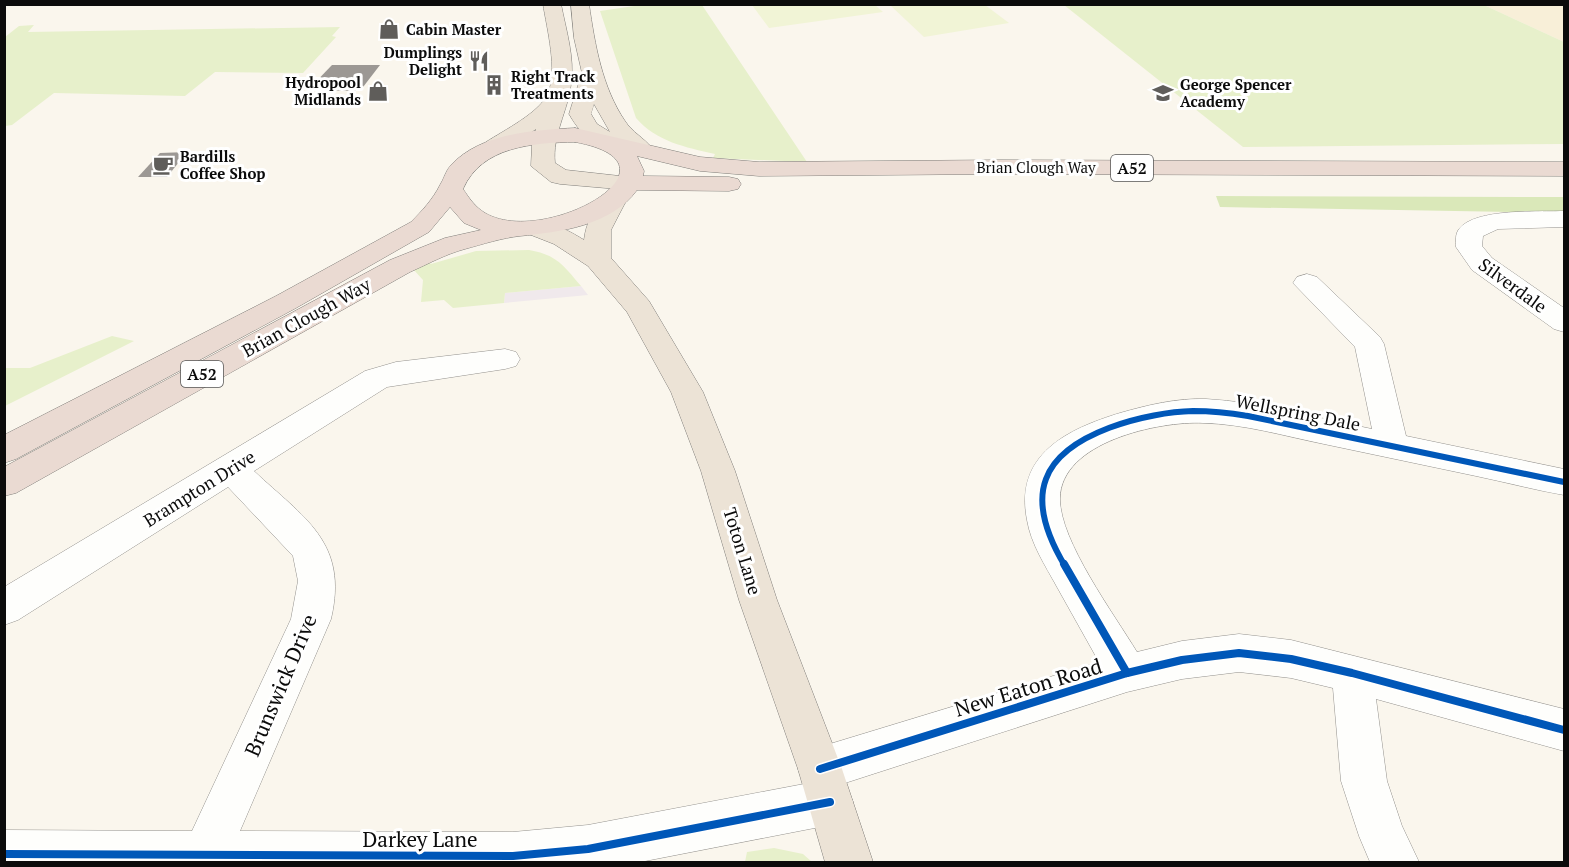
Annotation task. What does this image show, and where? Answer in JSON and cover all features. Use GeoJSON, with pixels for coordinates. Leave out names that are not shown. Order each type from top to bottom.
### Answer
{"type":"FeatureCollection","features":[{"type":"Feature","properties":{"kind":"highway","name":"Brian Clough Way"},"geometry":{"type":"LineString","coordinates":[[4,450],[286,302],[420,226],[430,218],[451,189],[460,171],[474,158],[494,147],[546,136],[570,135],[726,168],[1564,169]]}},
{"type":"Feature","properties":{"kind":"highway"},"geometry":{"type":"LineString","coordinates":[[612,202],[624,191],[632,172],[630,162],[613,143]]}},
{"type":"Feature","properties":{"kind":"highway","name":"Brian Clough Way"},"geometry":{"type":"LineString","coordinates":[[629,183],[1564,184]]}},
{"type":"Feature","properties":{"kind":"highway"},"geometry":{"type":"LineString","coordinates":[[451,189],[467,212],[478,220],[496,225],[529,228]]}},
{"type":"Feature","properties":{"kind":"highway","name":"Brian Clough Way"},"geometry":{"type":"LineString","coordinates":[[4,483],[400,266],[454,244],[569,221],[612,202]]}},
{"type":"Feature","properties":{"kind":"main road"},"geometry":{"type":"LineString","coordinates":[[552,4],[561,81],[546,136],[543,166],[560,177],[629,183]]}},
{"type":"Feature","properties":{"kind":"main road"},"geometry":{"type":"LineString","coordinates":[[580,4],[584,38],[592,73],[616,126],[634,144],[653,154]]}},
{"type":"Feature","properties":{"kind":"main road"},"geometry":{"type":"LineString","coordinates":[[592,73],[580,114],[588,128],[613,143]]}},
{"type":"Feature","properties":{"kind":"main road"},"geometry":{"type":"LineString","coordinates":[[494,147],[540,116],[557,98]]}},
{"type":"Feature","properties":{"kind":"main road"},"geometry":{"type":"LineString","coordinates":[[598,260],[595,237],[597,225],[612,202]]}},
{"type":"Feature","properties":{"kind":"main road","name":"Toton Lane"},"geometry":{"type":"LineString","coordinates":[[529,228],[571,242],[598,260],[639,308],[687,392],[718,471],[758,600],[825,786],[849,862]]}},
{"type":"Feature","properties":{"kind":"street","name":"Silverdale"},"geometry":{"type":"LineString","coordinates":[[1564,219],[1493,221],[1470,232],[1469,247],[1482,264],[1564,322]]}},
{"type":"Feature","properties":{"kind":"street"},"geometry":{"type":"LineString","coordinates":[[1307,283],[1369,344],[1392,446]]}},
{"type":"Feature","properties":{"kind":"street","name":"Brampton Drive"},"geometry":{"type":"LineString","coordinates":[[4,608],[376,379],[397,363],[505,359]]}},
{"type":"Feature","properties":{"kind":"street","name":"Wellspring Dale"},"geometry":{"type":"LineString","coordinates":[[1127,673],[1053,546],[1045,526],[1043,485],[1051,466],[1065,449],[1098,431],[1144,418],[1182,411],[1205,411],[1392,446],[1564,482]]}},
{"type":"Feature","properties":{"kind":"street","name":"Brunswick Drive"},"geometry":{"type":"LineString","coordinates":[[206,854],[311,619],[317,595],[314,555],[306,544],[231,469]]}},
{"type":"Feature","properties":{"kind":"street","name":"New Eaton Road"},"geometry":{"type":"LineString","coordinates":[[825,786],[1127,673],[1182,660],[1239,653],[1291,659],[1352,672],[1564,730]]}},
{"type":"Feature","properties":{"kind":"street"},"geometry":{"type":"LineString","coordinates":[[1352,672],[1364,781],[1382,836],[1395,862]]}},
{"type":"Feature","properties":{"kind":"street","name":"Darkey Lane"},"geometry":{"type":"LineString","coordinates":[[10,857],[206,854],[513,856],[588,849],[825,786]]}},
{"type":"Feature","properties":{"kind":"shaded area"},"geometry":{"type":"Polygon","coordinates":[[[1484,5],[1564,5],[1564,42],[1484,5]]]}},
{"type":"Feature","properties":{"kind":"shaded area"},"geometry":{"type":"Polygon","coordinates":[[[581,286],[588,295],[504,303],[505,293],[581,286]]]}},
{"type":"Feature","properties":{"kind":"green space"},"geometry":{"type":"Polygon","coordinates":[[[641,5],[702,5],[807,162],[713,158],[715,154],[672,142],[644,126],[636,118],[600,11],[641,5]]]}},
{"type":"Feature","properties":{"kind":"green space"},"geometry":{"type":"Polygon","coordinates":[[[752,5],[875,5],[883,12],[769,28],[752,5]]]}},
{"type":"Feature","properties":{"kind":"green space"},"geometry":{"type":"Polygon","coordinates":[[[890,5],[985,5],[1009,23],[924,37],[890,5]]]}},
{"type":"Feature","properties":{"kind":"green space"},"geometry":{"type":"Polygon","coordinates":[[[1064,5],[1484,5],[1564,42],[1564,144],[1243,147],[1064,5]]]}},
{"type":"Feature","properties":{"kind":"green space"},"geometry":{"type":"Polygon","coordinates":[[[34,25],[28,32],[340,27],[332,36],[336,37],[303,73],[215,72],[185,96],[54,93],[12,125],[5,126],[5,37],[19,26],[34,25]]]}},
{"type":"Feature","properties":{"kind":"green space"},"geometry":{"type":"Polygon","coordinates":[[[1216,196],[1564,197],[1564,213],[1220,207],[1216,196]]]}},
{"type":"Feature","properties":{"kind":"green space"},"geometry":{"type":"Polygon","coordinates":[[[529,250],[539,252],[559,262],[581,286],[505,293],[504,303],[453,308],[444,300],[421,302],[423,280],[413,269],[429,261],[431,264],[476,251],[529,250]]]}},
{"type":"Feature","properties":{"kind":"green space"},"geometry":{"type":"Polygon","coordinates":[[[112,336],[134,341],[5,406],[5,368],[30,368],[112,336]]]}},
{"type":"Feature","properties":{"kind":"green space"},"geometry":{"type":"Polygon","coordinates":[[[774,848],[803,854],[812,862],[745,862],[747,852],[774,848]]]}},
{"type":"Feature","properties":{"kind":"building"},"geometry":{"type":"Polygon","coordinates":[[[332,65],[380,65],[360,91],[308,90],[332,65]]]}},
{"type":"Feature","properties":{"kind":"building","name":"Bardills Coffee Shop"},"geometry":{"type":"Polygon","coordinates":[[[187,152],[167,177],[138,177],[160,153],[187,152]]]}},
{"type":"Feature","properties":{"kind":"cycle path"},"geometry":{"type":"LineString","coordinates":[[1127,673],[1053,546],[1045,521],[1042,499],[1045,480],[1053,464],[1066,451],[1103,431],[1164,414],[1183,411],[1218,412],[1264,419],[1564,482]]}},
{"type":"Feature","properties":{"kind":"cycle path"},"geometry":{"type":"LineString","coordinates":[[820,769],[1127,673],[1182,660],[1239,653],[1291,659],[1352,673],[1564,730]]}},
{"type":"Feature","properties":{"kind":"cycle path"},"geometry":{"type":"LineString","coordinates":[[4,854],[513,856],[588,849],[830,802]]}},
{"type":"Feature","properties":{"kind":"place","name":"Cabin Master"},"geometry":{"type":"Point","coordinates":[389,29]}},
{"type":"Feature","properties":{"kind":"place","name":"Dumplings Delight"},"geometry":{"type":"Point","coordinates":[479,61]}},
{"type":"Feature","properties":{"kind":"place","name":"Right Track Treatments"},"geometry":{"type":"Point","coordinates":[494,85]}},
{"type":"Feature","properties":{"kind":"place","name":"Hydropool Midlands"},"geometry":{"type":"Point","coordinates":[378,91]}},
{"type":"Feature","properties":{"kind":"place","name":"George Spencer Academy"},"geometry":{"type":"Point","coordinates":[1163,93]}},
{"type":"Feature","properties":{"kind":"place","name":"Bardills Coffee Shop"},"geometry":{"type":"Point","coordinates":[163,165]}}]}
